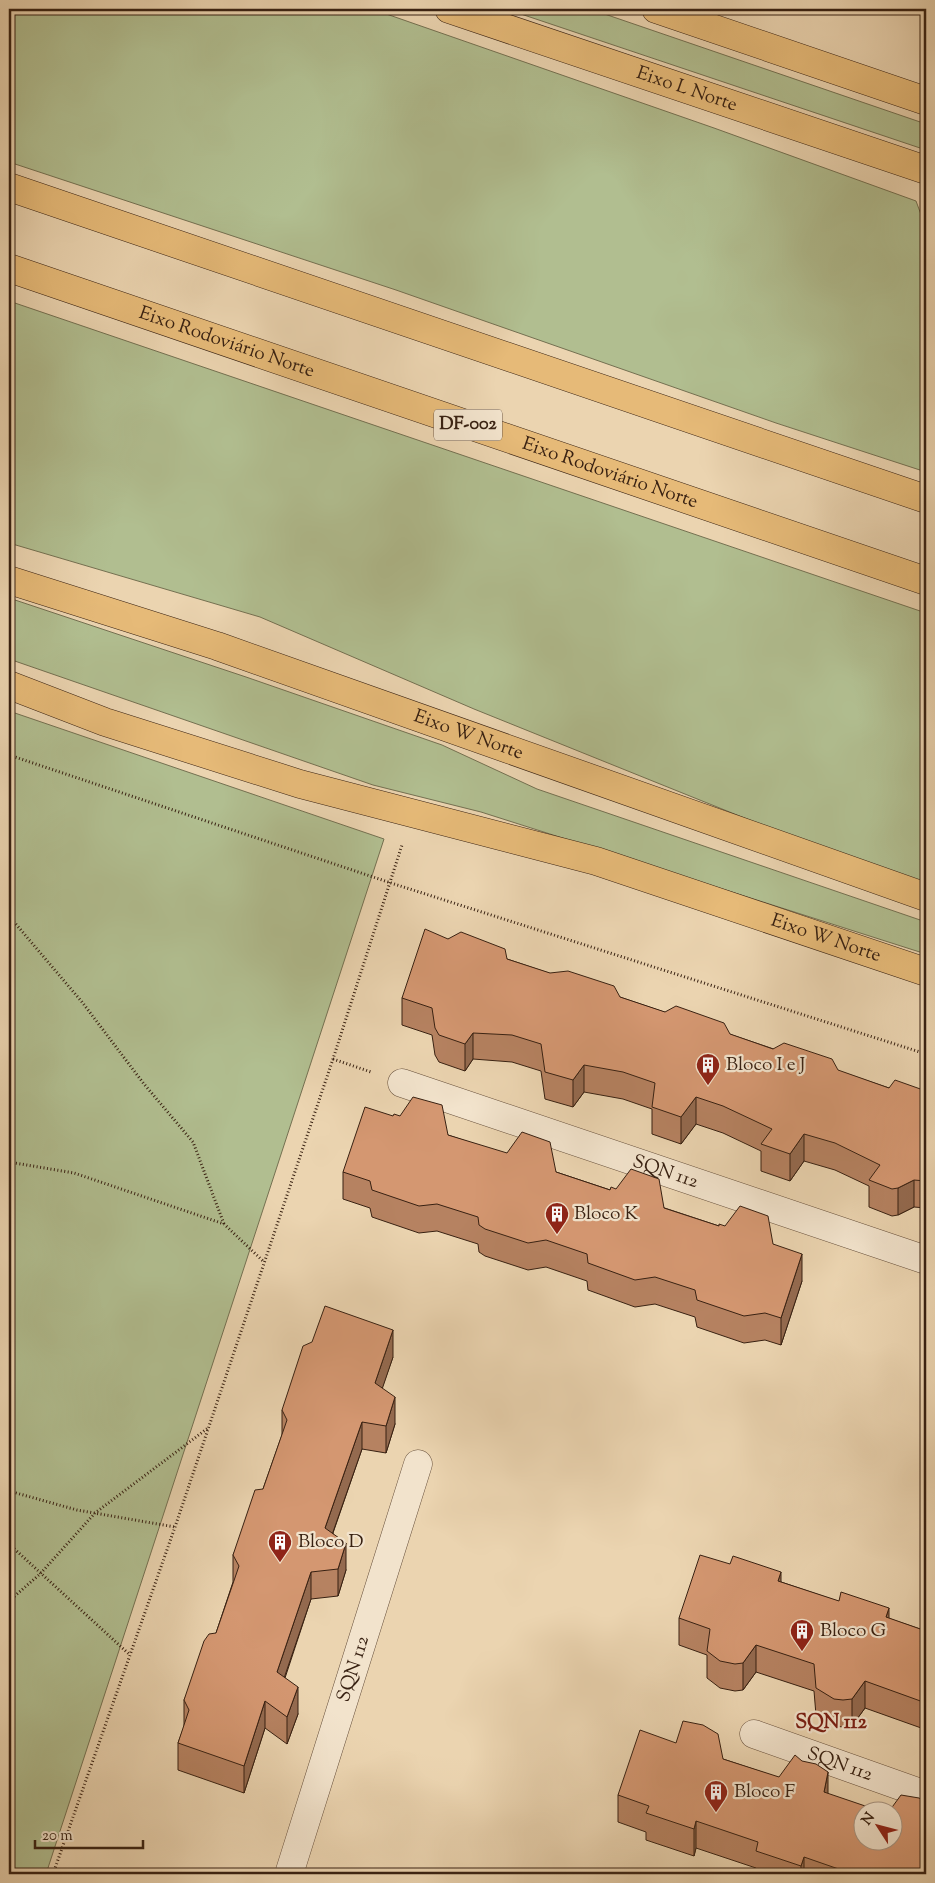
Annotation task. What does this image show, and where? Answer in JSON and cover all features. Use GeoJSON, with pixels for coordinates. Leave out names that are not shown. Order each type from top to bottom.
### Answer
{"type":"FeatureCollection","features":[{"type":"Feature","properties":{"kind":"main road","name":"Eixo L Norte"},"geometry":{"type":"LineString","coordinates":[[449,9],[926,170]]}},
{"type":"Feature","properties":{"kind":"main road"},"geometry":{"type":"LineString","coordinates":[[656,9],[926,101]]}},
{"type":"Feature","properties":{"kind":"main road"},"geometry":{"type":"LineString","coordinates":[[9,187],[926,499]]}},
{"type":"Feature","properties":{"kind":"main road","name":"Eixo Rodoviário Norte"},"geometry":{"type":"LineString","coordinates":[[9,268],[926,581]]}},
{"type":"Feature","properties":{"kind":"main road","name":"Eixo W Norte"},"geometry":{"type":"LineString","coordinates":[[9,580],[217,646],[926,897]]}},
{"type":"Feature","properties":{"kind":"main road","name":"Eixo W Norte"},"geometry":{"type":"LineString","coordinates":[[9,685],[105,722],[291,781],[596,862],[926,972]]}},
{"type":"Feature","properties":{"kind":"street","name":"SQN 112"},"geometry":{"type":"LineString","coordinates":[[402,1083],[926,1260]]}},
{"type":"Feature","properties":{"kind":"street","name":"SQN 112"},"geometry":{"type":"LineString","coordinates":[[289,1874],[418,1464]]}},
{"type":"Feature","properties":{"kind":"street","name":"SQN 112"},"geometry":{"type":"LineString","coordinates":[[754,1734],[926,1795]]}},
{"type":"Feature","properties":{"kind":"path"},"geometry":{"type":"LineString","coordinates":[[9,755],[391,883],[926,1054]]}},
{"type":"Feature","properties":{"kind":"path"},"geometry":{"type":"LineString","coordinates":[[53,1874],[175,1527],[333,1059],[412,813]]}},
{"type":"Feature","properties":{"kind":"path"},"geometry":{"type":"LineString","coordinates":[[9,916],[82,1002],[144,1084],[193,1142],[224,1224]]}},
{"type":"Feature","properties":{"kind":"path"},"geometry":{"type":"LineString","coordinates":[[333,1059],[402,1083]]}},
{"type":"Feature","properties":{"kind":"path"},"geometry":{"type":"LineString","coordinates":[[9,1162],[74,1173],[224,1224],[264,1262]]}},
{"type":"Feature","properties":{"kind":"path"},"geometry":{"type":"LineString","coordinates":[[9,1601],[40,1574],[96,1513],[208,1427]]}},
{"type":"Feature","properties":{"kind":"path"},"geometry":{"type":"LineString","coordinates":[[9,1491],[77,1510],[175,1527]]}},
{"type":"Feature","properties":{"kind":"path"},"geometry":{"type":"LineString","coordinates":[[9,1544],[130,1655]]}},
{"type":"Feature","properties":{"kind":"green space"},"geometry":{"type":"Polygon","coordinates":[[[9,9],[372,9],[714,128],[916,201],[926,228],[926,472],[776,423],[396,290],[9,162],[9,9]]]}},
{"type":"Feature","properties":{"kind":"green space"},"geometry":{"type":"Polygon","coordinates":[[[506,9],[590,9],[926,124],[926,150],[506,9]]]}},
{"type":"Feature","properties":{"kind":"green space"},"geometry":{"type":"Polygon","coordinates":[[[9,301],[926,613],[926,884],[799,840],[474,709],[260,617],[9,543],[9,301]]]}},
{"type":"Feature","properties":{"kind":"green space"},"geometry":{"type":"Polygon","coordinates":[[[9,598],[442,745],[537,789],[926,922],[926,954],[481,812],[373,785],[9,659],[9,598]]]}},
{"type":"Feature","properties":{"kind":"green space"},"geometry":{"type":"Polygon","coordinates":[[[9,711],[384,839],[46,1874],[9,1874],[9,711]]]}},
{"type":"Feature","properties":{"kind":"building","name":"Bloco I e J"},"geometry":{"type":"Polygon","coordinates":[[[425,929],[448,939],[461,932],[505,949],[507,959],[550,973],[568,971],[614,986],[620,997],[665,1012],[676,1006],[724,1023],[730,1034],[773,1049],[784,1043],[832,1059],[838,1070],[889,1088],[895,1080],[926,1091],[926,1181],[914,1180],[892,1189],[869,1180],[880,1165],[835,1143],[804,1134],[790,1154],[761,1144],[772,1129],[723,1106],[696,1097],[681,1117],[652,1107],[655,1083],[623,1072],[584,1065],[573,1080],[545,1072],[541,1044],[512,1035],[473,1033],[465,1044],[439,1035],[435,1028],[432,1008],[402,998],[425,929]]]}},
{"type":"Feature","properties":{"kind":"building","name":"Bloco K"},"geometry":{"type":"Polygon","coordinates":[[[413,1097],[442,1105],[448,1135],[507,1153],[522,1132],[550,1142],[556,1172],[610,1190],[611,1187],[616,1189],[631,1169],[659,1179],[664,1208],[719,1226],[719,1224],[725,1226],[740,1206],[768,1216],[773,1244],[802,1254],[781,1318],[765,1313],[744,1316],[697,1300],[695,1290],[655,1277],[635,1280],[588,1263],[587,1254],[546,1240],[528,1243],[485,1229],[479,1225],[478,1217],[437,1204],[419,1206],[372,1190],[370,1181],[343,1172],[365,1107],[393,1116],[394,1114],[400,1116],[413,1097]]]}},
{"type":"Feature","properties":{"kind":"building","name":"Bloco D"},"geometry":{"type":"Polygon","coordinates":[[[325,1306],[393,1330],[375,1383],[395,1397],[386,1426],[362,1422],[325,1528],[346,1543],[338,1569],[311,1572],[277,1672],[298,1687],[287,1717],[265,1701],[244,1766],[178,1743],[189,1710],[184,1700],[204,1641],[209,1634],[216,1633],[239,1566],[233,1555],[255,1490],[263,1489],[287,1420],[282,1410],[303,1346],[312,1342],[325,1306]]]}},
{"type":"Feature","properties":{"kind":"building","name":"Bloco G"},"geometry":{"type":"Polygon","coordinates":[[[700,1555],[730,1564],[733,1556],[781,1572],[778,1581],[839,1601],[841,1592],[889,1608],[886,1617],[926,1631],[926,1703],[865,1681],[852,1699],[834,1699],[816,1688],[814,1664],[756,1645],[743,1663],[735,1664],[720,1661],[707,1651],[710,1629],[679,1618],[700,1555]]]}},
{"type":"Feature","properties":{"kind":"building","name":"Bloco F"},"geometry":{"type":"Polygon","coordinates":[[[683,1721],[703,1725],[718,1734],[723,1759],[779,1777],[795,1755],[802,1761],[816,1764],[828,1772],[824,1792],[852,1802],[852,1850],[902,1850],[902,1800],[897,1800],[901,1795],[919,1798],[926,1802],[926,1874],[853,1874],[804,1857],[801,1866],[756,1851],[758,1842],[696,1821],[694,1829],[646,1813],[649,1806],[618,1795],[640,1730],[676,1743],[683,1721]]]}},
{"type":"Feature","properties":{"kind":"place","name":"Bloco I e J"},"geometry":{"type":"Point","coordinates":[708,1086]}},
{"type":"Feature","properties":{"kind":"place","name":"Bloco K"},"geometry":{"type":"Point","coordinates":[557,1235]}},
{"type":"Feature","properties":{"kind":"place","name":"Bloco D"},"geometry":{"type":"Point","coordinates":[280,1563]}},
{"type":"Feature","properties":{"kind":"place","name":"Bloco G"},"geometry":{"type":"Point","coordinates":[802,1652]}},
{"type":"Feature","properties":{"kind":"place","name":"Bloco F"},"geometry":{"type":"Point","coordinates":[716,1813]}},
{"type":"Feature","properties":{"kind":"district","name":"SQN 112"},"geometry":{"type":"Point","coordinates":[831,1723]}}]}
